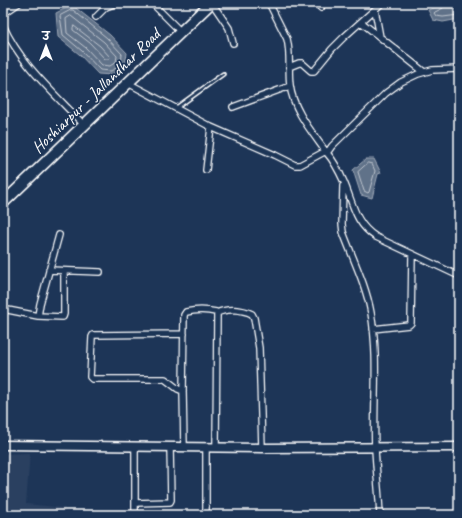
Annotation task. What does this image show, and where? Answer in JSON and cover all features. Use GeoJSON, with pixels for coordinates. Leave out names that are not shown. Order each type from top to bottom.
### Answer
{"type":"FeatureCollection","features":[{"type":"Feature","properties":{"kind":"highway","name":"Hoshiarpur - Jallandhar Road"},"geometry":{"type":"LineString","coordinates":[[3,202],[211,3]]}},
{"type":"Feature","properties":{"kind":"street"},"geometry":{"type":"LineString","coordinates":[[3,14],[19,3]]}},
{"type":"Feature","properties":{"kind":"street"},"geometry":{"type":"LineString","coordinates":[[96,17],[108,6],[116,3]]}},
{"type":"Feature","properties":{"kind":"street"},"geometry":{"type":"LineString","coordinates":[[152,3],[181,32]]}},
{"type":"Feature","properties":{"kind":"street"},"geometry":{"type":"LineString","coordinates":[[211,3],[229,28],[233,43]]}},
{"type":"Feature","properties":{"kind":"street"},"geometry":{"type":"LineString","coordinates":[[269,3],[289,48],[290,86],[294,102],[327,152],[344,182],[356,216],[365,230],[376,237],[459,276]]}},
{"type":"Feature","properties":{"kind":"street"},"geometry":{"type":"LineString","coordinates":[[316,3],[321,8]]}},
{"type":"Feature","properties":{"kind":"street"},"geometry":{"type":"LineString","coordinates":[[289,67],[302,63],[311,71],[314,71],[348,32],[382,3]]}},
{"type":"Feature","properties":{"kind":"street"},"geometry":{"type":"LineString","coordinates":[[375,10],[380,37]]}},
{"type":"Feature","properties":{"kind":"street"},"geometry":{"type":"LineString","coordinates":[[361,22],[424,72]]}},
{"type":"Feature","properties":{"kind":"street"},"geometry":{"type":"LineString","coordinates":[[3,25],[12,42],[31,69],[84,125]]}},
{"type":"Feature","properties":{"kind":"street"},"geometry":{"type":"LineString","coordinates":[[128,83],[211,127],[295,165],[300,165],[327,152],[390,90],[410,77],[432,70],[459,68]]}},
{"type":"Feature","properties":{"kind":"street"},"geometry":{"type":"LineString","coordinates":[[233,108],[290,86]]}},
{"type":"Feature","properties":{"kind":"street"},"geometry":{"type":"LineString","coordinates":[[206,170],[211,127]]}},
{"type":"Feature","properties":{"kind":"street"},"geometry":{"type":"LineString","coordinates":[[344,182],[343,232],[364,287],[371,312],[375,345],[375,447],[380,515]]}},
{"type":"Feature","properties":{"kind":"street"},"geometry":{"type":"LineString","coordinates":[[38,316],[59,235]]}},
{"type":"Feature","properties":{"kind":"street"},"geometry":{"type":"LineString","coordinates":[[373,329],[409,325],[411,323],[412,254]]}},
{"type":"Feature","properties":{"kind":"street"},"geometry":{"type":"LineString","coordinates":[[49,270],[100,272]]}},
{"type":"Feature","properties":{"kind":"street"},"geometry":{"type":"LineString","coordinates":[[3,309],[38,316],[60,318],[64,316],[64,271]]}},
{"type":"Feature","properties":{"kind":"street"},"geometry":{"type":"LineString","coordinates":[[184,447],[184,315],[186,312],[192,311],[212,311],[217,313],[224,311],[241,311],[252,314],[254,318],[259,348],[262,448]]}},
{"type":"Feature","properties":{"kind":"street"},"geometry":{"type":"LineString","coordinates":[[216,447],[217,313]]}},
{"type":"Feature","properties":{"kind":"street"},"geometry":{"type":"LineString","coordinates":[[183,391],[178,390],[165,378],[92,379],[90,377],[93,335],[184,334]]}},
{"type":"Feature","properties":{"kind":"street"},"geometry":{"type":"LineString","coordinates":[[3,445],[262,448],[459,447]]}},
{"type":"Feature","properties":{"kind":"street"},"geometry":{"type":"LineString","coordinates":[[135,447],[135,515]]}},
{"type":"Feature","properties":{"kind":"street"},"geometry":{"type":"LineString","coordinates":[[135,503],[170,502],[170,447]]}},
{"type":"Feature","properties":{"kind":"street"},"geometry":{"type":"LineString","coordinates":[[206,447],[206,515]]}},
{"type":"Feature","properties":{"kind":"lane"},"geometry":{"type":"LineString","coordinates":[[176,109],[223,74]]}},
{"type":"Feature","properties":{"kind":"shaded area"},"geometry":{"type":"Polygon","coordinates":[[[30,453],[26,504],[65,508],[65,515],[3,515],[3,454],[30,453]]]}},
{"type":"Feature","properties":{"kind":"water"},"geometry":{"type":"Polygon","coordinates":[[[446,3],[459,3],[459,19],[443,22],[433,20],[428,10],[446,3]]]}},
{"type":"Feature","properties":{"kind":"water"},"geometry":{"type":"Polygon","coordinates":[[[72,5],[110,35],[127,53],[125,67],[112,75],[98,74],[79,54],[58,37],[56,13],[72,5]]]}},
{"type":"Feature","properties":{"kind":"water"},"geometry":{"type":"Polygon","coordinates":[[[366,159],[374,159],[381,173],[378,174],[372,198],[361,195],[353,170],[366,159]]]}}]}
